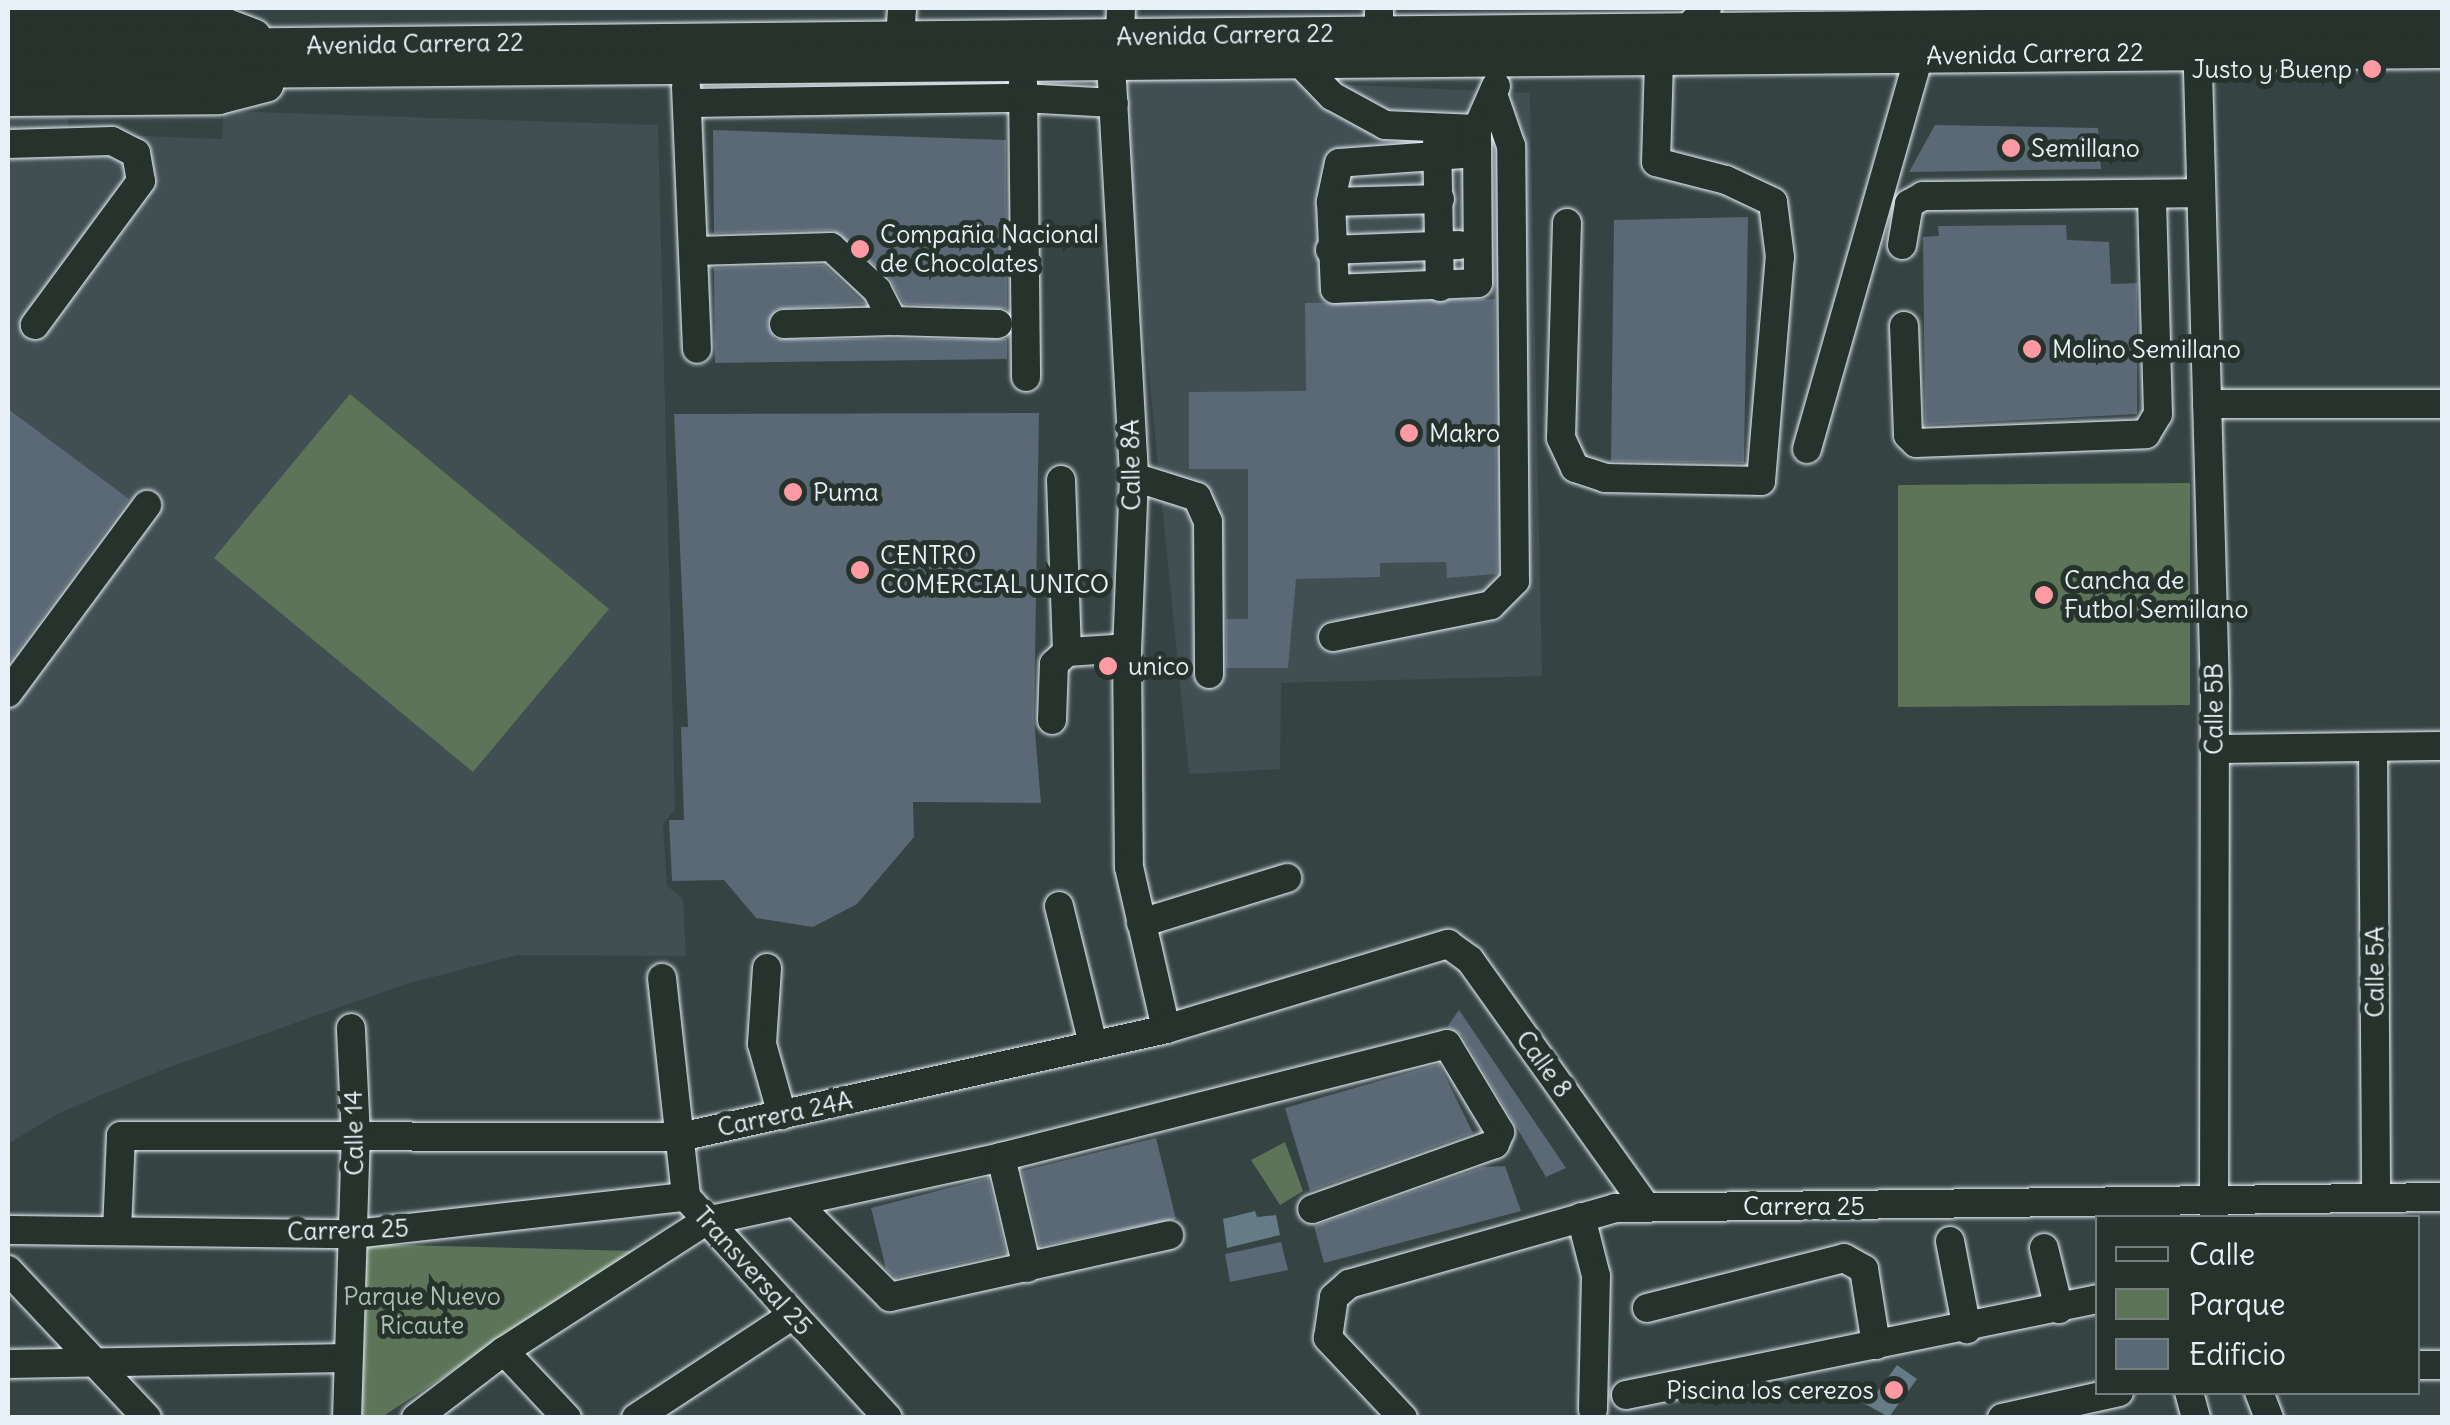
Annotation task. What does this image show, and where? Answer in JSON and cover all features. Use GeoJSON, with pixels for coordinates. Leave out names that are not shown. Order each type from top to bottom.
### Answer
{"type":"FeatureCollection","features":[{"type":"Feature","properties":{"kind":"main road","name":"Avenida Carrera 22"},"geometry":{"type":"LineString","coordinates":[[22,60],[284,58],[903,37],[1117,35],[1379,20],[2112,14],[2197,36]]}},
{"type":"Feature","properties":{"kind":"main road"},"geometry":{"type":"LineString","coordinates":[[8,15],[216,22],[284,58]]}},
{"type":"Feature","properties":{"kind":"main road","name":"Avenida Carrera 22"},"geometry":{"type":"LineString","coordinates":[[284,58],[680,66],[903,37],[1023,81],[1117,35],[1298,61],[1919,55],[2434,25]]}},
{"type":"Feature","properties":{"kind":"main road"},"geometry":{"type":"LineString","coordinates":[[8,98],[218,96],[284,58]]}},
{"type":"Feature","properties":{"kind":"street","name":"Calle 8A"},"geometry":{"type":"LineString","coordinates":[[1117,35],[1114,103],[1134,478],[1126,648],[1130,867],[1166,1029]]}},
{"type":"Feature","properties":{"kind":"street","name":"Calle 5B"},"geometry":{"type":"LineString","coordinates":[[2197,36],[2215,749],[2213,1208]]}},
{"type":"Feature","properties":{"kind":"street"},"geometry":{"type":"LineString","coordinates":[[903,37],[908,101]]}},
{"type":"Feature","properties":{"kind":"street"},"geometry":{"type":"LineString","coordinates":[[1807,449],[1919,55]]}},
{"type":"Feature","properties":{"kind":"street"},"geometry":{"type":"LineString","coordinates":[[1567,223],[1561,438],[1575,468],[1604,478],[1758,483],[1780,257],[1773,202],[1726,180],[1656,162],[1659,58]]}},
{"type":"Feature","properties":{"kind":"street"},"geometry":{"type":"LineString","coordinates":[[1477,141],[1437,142],[1347,158],[1334,170],[1332,284],[1341,291],[1478,283],[1477,141],[1505,59]]}},
{"type":"Feature","properties":{"kind":"street"},"geometry":{"type":"LineString","coordinates":[[1298,61],[1332,96],[1376,121],[1437,142]]}},
{"type":"Feature","properties":{"kind":"street"},"geometry":{"type":"LineString","coordinates":[[680,66],[692,103],[697,349]]}},
{"type":"Feature","properties":{"kind":"street"},"geometry":{"type":"LineString","coordinates":[[1023,81],[1026,377]]}},
{"type":"Feature","properties":{"kind":"street"},"geometry":{"type":"LineString","coordinates":[[692,103],[908,101],[1023,81],[1114,103]]}},
{"type":"Feature","properties":{"kind":"street"},"geometry":{"type":"LineString","coordinates":[[1333,637],[1490,605],[1516,581],[1511,146],[1493,94]]}},
{"type":"Feature","properties":{"kind":"street"},"geometry":{"type":"LineString","coordinates":[[8,144],[112,140],[136,153],[142,181],[35,325]]}},
{"type":"Feature","properties":{"kind":"street"},"geometry":{"type":"LineString","coordinates":[[1437,142],[1440,287]]}},
{"type":"Feature","properties":{"kind":"street"},"geometry":{"type":"LineString","coordinates":[[1902,244],[1909,204],[1923,196],[2152,198],[2202,193]]}},
{"type":"Feature","properties":{"kind":"street"},"geometry":{"type":"LineString","coordinates":[[1904,326],[1908,435],[1916,443],[2146,434],[2158,414],[2152,198]]}},
{"type":"Feature","properties":{"kind":"street"},"geometry":{"type":"LineString","coordinates":[[1332,202],[1440,199]]}},
{"type":"Feature","properties":{"kind":"street"},"geometry":{"type":"LineString","coordinates":[[1330,250],[1478,244]]}},
{"type":"Feature","properties":{"kind":"street"},"geometry":{"type":"LineString","coordinates":[[696,251],[831,247],[877,290],[893,322]]}},
{"type":"Feature","properties":{"kind":"street"},"geometry":{"type":"LineString","coordinates":[[784,324],[998,324]]}},
{"type":"Feature","properties":{"kind":"street"},"geometry":{"type":"LineString","coordinates":[[2207,404],[2442,404]]}},
{"type":"Feature","properties":{"kind":"street"},"geometry":{"type":"LineString","coordinates":[[1134,478],[1196,497],[1208,522],[1208,674]]}},
{"type":"Feature","properties":{"kind":"street"},"geometry":{"type":"LineString","coordinates":[[1062,480],[1067,652]]}},
{"type":"Feature","properties":{"kind":"street"},"geometry":{"type":"LineString","coordinates":[[8,693],[147,505]]}},
{"type":"Feature","properties":{"kind":"street"},"geometry":{"type":"LineString","coordinates":[[1052,720],[1054,664],[1067,652],[1126,648]]}},
{"type":"Feature","properties":{"kind":"street"},"geometry":{"type":"LineString","coordinates":[[2215,749],[2442,746]]}},
{"type":"Feature","properties":{"kind":"street","name":"Calle 5A"},"geometry":{"type":"LineString","coordinates":[[2374,747],[2376,1198]]}},
{"type":"Feature","properties":{"kind":"street"},"geometry":{"type":"LineString","coordinates":[[1141,923],[1286,878]]}},
{"type":"Feature","properties":{"kind":"street"},"geometry":{"type":"LineString","coordinates":[[1059,906],[1093,1044]]}},
{"type":"Feature","properties":{"kind":"street","name":"Calle 8"},"geometry":{"type":"LineString","coordinates":[[1430,945],[1448,944],[1470,960],[1644,1205]]}},
{"type":"Feature","properties":{"kind":"street","name":"Carrera 24A"},"geometry":{"type":"LineString","coordinates":[[117,1231],[121,1136],[680,1136],[1166,1029],[1430,945]]}},
{"type":"Feature","properties":{"kind":"street"},"geometry":{"type":"LineString","coordinates":[[767,968],[762,1044],[782,1115]]}},
{"type":"Feature","properties":{"kind":"street","name":"Transversal 25"},"geometry":{"type":"LineString","coordinates":[[662,978],[686,1197],[793,1315],[874,1413]]}},
{"type":"Feature","properties":{"kind":"street","name":"Calle 14"},"geometry":{"type":"LineString","coordinates":[[347,1418],[356,1136],[350,1028]]}},
{"type":"Feature","properties":{"kind":"street"},"geometry":{"type":"LineString","coordinates":[[416,1418],[504,1351],[706,1222],[1001,1157],[1447,1044],[1500,1132],[1495,1144],[1312,1209]]}},
{"type":"Feature","properties":{"kind":"street"},"geometry":{"type":"LineString","coordinates":[[1001,1157],[1027,1268]]}},
{"type":"Feature","properties":{"kind":"street","name":"Carrera 25"},"geometry":{"type":"LineString","coordinates":[[8,1230],[354,1234],[686,1197]]}},
{"type":"Feature","properties":{"kind":"street","name":"Carrera 25"},"geometry":{"type":"LineString","coordinates":[[1403,1418],[1339,1357],[1328,1338],[1334,1297],[1350,1284],[1581,1217],[1644,1205],[2213,1208],[2442,1198]]}},
{"type":"Feature","properties":{"kind":"street"},"geometry":{"type":"LineString","coordinates":[[796,1203],[890,1297],[1169,1236]]}},
{"type":"Feature","properties":{"kind":"street"},"geometry":{"type":"LineString","coordinates":[[1581,1217],[1596,1276],[1594,1410]]}},
{"type":"Feature","properties":{"kind":"street"},"geometry":{"type":"LineString","coordinates":[[1950,1241],[1967,1329]]}},
{"type":"Feature","properties":{"kind":"street"},"geometry":{"type":"LineString","coordinates":[[2044,1248],[2059,1309]]}},
{"type":"Feature","properties":{"kind":"street"},"geometry":{"type":"LineString","coordinates":[[1647,1308],[1844,1258],[1864,1270],[1876,1345]]}},
{"type":"Feature","properties":{"kind":"street"},"geometry":{"type":"LineString","coordinates":[[8,1270],[147,1418]]}},
{"type":"Feature","properties":{"kind":"street"},"geometry":{"type":"LineString","coordinates":[[1626,1396],[2095,1300]]}},
{"type":"Feature","properties":{"kind":"street"},"geometry":{"type":"LineString","coordinates":[[636,1418],[793,1315]]}},
{"type":"Feature","properties":{"kind":"street"},"geometry":{"type":"LineString","coordinates":[[504,1351],[568,1418]]}},
{"type":"Feature","properties":{"kind":"street"},"geometry":{"type":"LineString","coordinates":[[8,1364],[348,1358]]}},
{"type":"Feature","properties":{"kind":"street"},"geometry":{"type":"LineString","coordinates":[[2002,1418],[2105,1395]]}},
{"type":"Feature","properties":{"kind":"shaded area"},"geometry":{"type":"Polygon","coordinates":[[[1119,75],[1530,93],[1542,676],[1281,683],[1280,769],[1189,774],[1119,75]]]}},
{"type":"Feature","properties":{"kind":"shaded area"},"geometry":{"type":"Polygon","coordinates":[[[223,111],[658,125],[675,809],[663,824],[667,886],[683,898],[686,956],[518,955],[406,984],[164,1069],[59,1113],[8,1144],[8,117],[67,117],[69,133],[222,139],[223,111]]]}},
{"type":"Feature","properties":{"kind":"green space"},"geometry":{"type":"Polygon","coordinates":[[[350,394],[609,609],[473,772],[214,558],[350,394]]]}},
{"type":"Feature","properties":{"kind":"green space","name":"Cancha de Futbol Semillano"},"geometry":{"type":"Polygon","coordinates":[[[2190,483],[2190,705],[1898,707],[1898,485],[2190,483]]]}},
{"type":"Feature","properties":{"kind":"green space"},"geometry":{"type":"Polygon","coordinates":[[[1285,1142],[1303,1191],[1280,1205],[1251,1160],[1285,1142]]]}},
{"type":"Feature","properties":{"kind":"green space","name":"Parque Nuevo Ricaute"},"geometry":{"type":"Polygon","coordinates":[[[359,1244],[635,1251],[382,1417],[354,1418],[359,1244]]]}},
{"type":"Feature","properties":{"kind":"water"},"geometry":{"type":"Polygon","coordinates":[[[1255,1211],[1257,1217],[1276,1215],[1280,1235],[1227,1248],[1223,1219],[1255,1211]]]}},
{"type":"Feature","properties":{"kind":"water","name":"Piscina los cerezos"},"geometry":{"type":"Polygon","coordinates":[[[1897,1365],[1917,1379],[1889,1417],[1852,1397],[1860,1385],[1875,1395],[1897,1365]]]}},
{"type":"Feature","properties":{"kind":"building","name":"Semillano"},"geometry":{"type":"Polygon","coordinates":[[[1935,125],[2098,128],[2101,169],[1909,172],[1935,125]]]}},
{"type":"Feature","properties":{"kind":"building"},"geometry":{"type":"Polygon","coordinates":[[[713,130],[1006,140],[1007,309],[904,304],[889,277],[832,230],[714,233],[713,130]]]}},
{"type":"Feature","properties":{"kind":"building"},"geometry":{"type":"Polygon","coordinates":[[[1748,217],[1744,463],[1611,461],[1614,220],[1748,217]]]}},
{"type":"Feature","properties":{"kind":"building","name":"Molino Semillano"},"geometry":{"type":"Polygon","coordinates":[[[2066,225],[2067,240],[2109,242],[2111,284],[2137,283],[2137,414],[1925,425],[1923,237],[1939,236],[1938,226],[2066,225]]]}},
{"type":"Feature","properties":{"kind":"building"},"geometry":{"type":"Polygon","coordinates":[[[824,265],[865,304],[776,309],[767,324],[775,339],[1007,339],[1007,359],[715,363],[714,268],[824,265]]]}},
{"type":"Feature","properties":{"kind":"building","name":"Makro"},"geometry":{"type":"Polygon","coordinates":[[[1495,299],[1497,574],[1447,578],[1446,562],[1380,563],[1380,577],[1296,579],[1288,668],[1226,668],[1226,619],[1248,619],[1248,469],[1189,469],[1189,392],[1306,391],[1305,303],[1495,299]]]}},
{"type":"Feature","properties":{"kind":"building"},"geometry":{"type":"Polygon","coordinates":[[[8,409],[129,499],[8,664],[8,409]]]}},
{"type":"Feature","properties":{"kind":"building","name":"CENTRO COMERCIAL UNICO"},"geometry":{"type":"Polygon","coordinates":[[[1039,413],[1034,719],[1041,803],[913,802],[914,837],[857,904],[813,927],[756,918],[724,880],[672,881],[669,820],[684,820],[681,727],[688,727],[674,414],[1039,413]]]}},
{"type":"Feature","properties":{"kind":"building"},"geometry":{"type":"Polygon","coordinates":[[[1459,1010],[1566,1168],[1546,1177],[1462,1035],[1447,1027],[1459,1010]]]}},
{"type":"Feature","properties":{"kind":"building"},"geometry":{"type":"Polygon","coordinates":[[[1439,1064],[1473,1133],[1310,1191],[1285,1108],[1439,1064]]]}},
{"type":"Feature","properties":{"kind":"building"},"geometry":{"type":"Polygon","coordinates":[[[1156,1138],[1176,1219],[1040,1246],[1022,1171],[1156,1138]]]}},
{"type":"Feature","properties":{"kind":"building"},"geometry":{"type":"Polygon","coordinates":[[[1505,1166],[1521,1211],[1324,1263],[1314,1226],[1483,1167],[1505,1166]]]}},
{"type":"Feature","properties":{"kind":"building"},"geometry":{"type":"Polygon","coordinates":[[[988,1178],[1006,1253],[896,1278],[886,1269],[871,1208],[988,1178]]]}},
{"type":"Feature","properties":{"kind":"building"},"geometry":{"type":"Polygon","coordinates":[[[1281,1242],[1288,1270],[1230,1282],[1225,1254],[1281,1242]]]}},
{"type":"Feature","properties":{"kind":"place","name":"Justo y Buenp"},"geometry":{"type":"Point","coordinates":[2372,69]}},
{"type":"Feature","properties":{"kind":"place","name":"Semillano"},"geometry":{"type":"Point","coordinates":[2011,148]}},
{"type":"Feature","properties":{"kind":"place","name":"Compañia Nacional de Chocolates"},"geometry":{"type":"Point","coordinates":[860,249]}},
{"type":"Feature","properties":{"kind":"place","name":"Molino Semillano"},"geometry":{"type":"Point","coordinates":[2032,349]}},
{"type":"Feature","properties":{"kind":"place","name":"Makro"},"geometry":{"type":"Point","coordinates":[1409,433]}},
{"type":"Feature","properties":{"kind":"place","name":"Puma"},"geometry":{"type":"Point","coordinates":[793,492]}},
{"type":"Feature","properties":{"kind":"place","name":"CENTRO COMERCIAL UNICO"},"geometry":{"type":"Point","coordinates":[860,570]}},
{"type":"Feature","properties":{"kind":"place","name":"Cancha de Futbol Semillano"},"geometry":{"type":"Point","coordinates":[2044,595]}},
{"type":"Feature","properties":{"kind":"place","name":"unico"},"geometry":{"type":"Point","coordinates":[1108,666]}},
{"type":"Feature","properties":{"kind":"place","name":"Piscina los cerezos"},"geometry":{"type":"Point","coordinates":[1894,1390]}}]}
